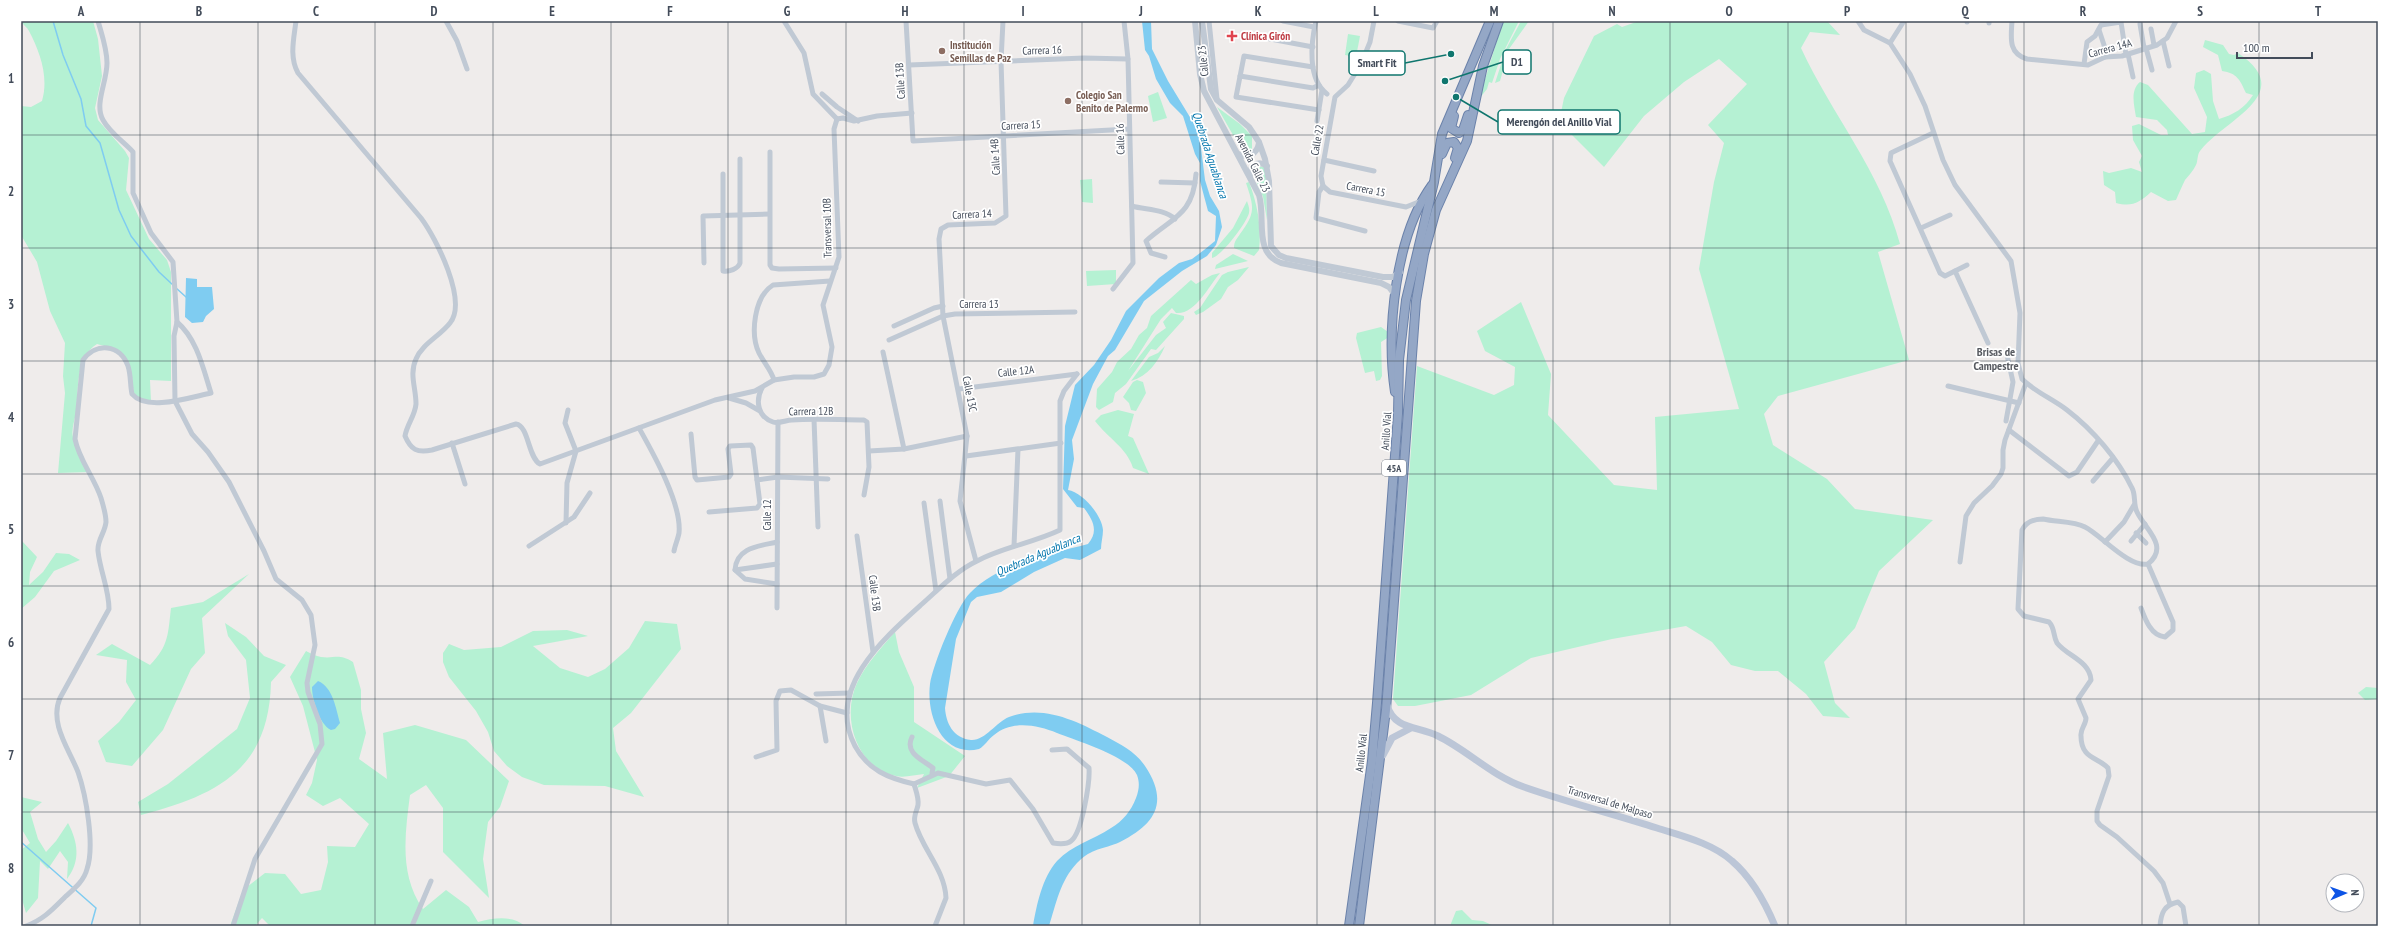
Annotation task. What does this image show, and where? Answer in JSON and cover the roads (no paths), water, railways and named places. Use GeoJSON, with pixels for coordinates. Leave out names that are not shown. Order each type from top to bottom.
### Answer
{"type":"FeatureCollection","features":[{"type":"Feature","properties":{"kind":"highway","name":"Anillo Víal"},"geometry":{"type":"LineString","coordinates":[[1348,926],[1375,725],[1398,414],[1399,360],[1406,300],[1434,179],[1442,134],[1490,21]]}},
{"type":"Feature","properties":{"kind":"highway","name":"Anillo Víal"},"geometry":{"type":"LineString","coordinates":[[1359,926],[1381,759],[1416,301],[1431,229],[1441,195],[1450,180],[1467,141],[1482,66],[1499,21]]}},
{"type":"Feature","properties":{"kind":"highway"},"geometry":{"type":"LineString","coordinates":[[1462,87],[1451,124],[1452,130],[1457,133],[1461,132],[1464,127],[1477,92]]}},
{"type":"Feature","properties":{"kind":"highway"},"geometry":{"type":"LineString","coordinates":[[1398,414],[1392,366],[1392,318],[1395,295],[1412,220],[1420,201],[1434,179],[1445,145],[1449,142],[1454,142],[1458,148],[1450,180]]}},
{"type":"Feature","properties":{"kind":"main road","name":"Transversal de Malpaso"},"geometry":{"type":"LineString","coordinates":[[1386,703],[1389,711],[1396,721],[1442,738],[1515,784],[1682,837],[1720,852],[1731,860],[1749,878],[1775,926]]}},
{"type":"Feature","properties":{"kind":"main road"},"geometry":{"type":"LineString","coordinates":[[1381,759],[1387,744],[1392,738],[1398,733],[1414,728]]}},
{"type":"Feature","properties":{"kind":"street"},"geometry":{"type":"LineString","coordinates":[[98,21],[107,62],[107,75],[99,105],[101,114],[104,121],[133,152],[133,193],[151,233],[173,262],[177,322],[174,336],[175,401],[192,434],[211,456],[229,482],[264,551],[276,579],[307,606],[314,628],[314,653],[307,683],[308,692],[320,724],[322,744],[255,859],[233,926]]}},
{"type":"Feature","properties":{"kind":"street"},"geometry":{"type":"LineString","coordinates":[[296,21],[292,60],[298,73],[421,218],[433,234],[442,253],[455,311],[451,322],[416,358],[412,379],[416,406],[405,436],[413,449],[418,452],[432,450],[516,424],[522,428],[535,460],[540,464],[726,397],[762,388],[774,380],[757,346],[755,313],[762,297],[773,285],[830,281]]}},
{"type":"Feature","properties":{"kind":"street"},"geometry":{"type":"LineString","coordinates":[[446,21],[457,41],[467,69]]}},
{"type":"Feature","properties":{"kind":"street"},"geometry":{"type":"LineString","coordinates":[[784,21],[804,53],[813,94],[837,119],[858,121],[876,116],[912,113]]}},
{"type":"Feature","properties":{"kind":"street","name":"Calle 13B"},"geometry":{"type":"LineString","coordinates":[[906,21],[913,141]]}},
{"type":"Feature","properties":{"kind":"street","name":"Calle 14B"},"geometry":{"type":"LineString","coordinates":[[1002,21],[1000,61],[1007,211],[1004,219]]}},
{"type":"Feature","properties":{"kind":"street","name":"Calle 16"},"geometry":{"type":"LineString","coordinates":[[1113,289],[1131,267],[1134,256],[1128,59],[1124,21]]}},
{"type":"Feature","properties":{"kind":"street","name":"Avenida Calle 23"},"geometry":{"type":"LineString","coordinates":[[1195,21],[1200,74],[1204,91],[1250,175],[1262,204],[1263,244],[1270,258],[1281,263],[1381,282],[1389,287],[1395,295]]}},
{"type":"Feature","properties":{"kind":"street","name":"Avenida Calle 23"},"geometry":{"type":"LineString","coordinates":[[1202,21],[1209,81],[1217,100],[1242,120],[1259,142],[1267,166],[1270,203],[1269,240],[1271,246],[1278,255],[1383,277],[1392,277],[1400,272]]}},
{"type":"Feature","properties":{"kind":"street","name":"Calle 23"},"geometry":{"type":"LineString","coordinates":[[1209,21],[1217,100]]}},
{"type":"Feature","properties":{"kind":"street"},"geometry":{"type":"LineString","coordinates":[[1283,21],[1314,27]]}},
{"type":"Feature","properties":{"kind":"street"},"geometry":{"type":"LineString","coordinates":[[1316,21],[1314,27],[1313,67],[1319,85],[1324,92],[1317,121]]}},
{"type":"Feature","properties":{"kind":"street","name":"Calle 22"},"geometry":{"type":"LineString","coordinates":[[1365,231],[1316,218],[1319,197],[1323,186],[1321,176],[1335,97],[1348,85],[1361,64],[1370,42],[1374,21]]}},
{"type":"Feature","properties":{"kind":"street"},"geometry":{"type":"LineString","coordinates":[[1398,21],[1433,28],[1437,21]]}},
{"type":"Feature","properties":{"kind":"street"},"geometry":{"type":"LineString","coordinates":[[1427,27],[1428,21]]}},
{"type":"Feature","properties":{"kind":"street"},"geometry":{"type":"LineString","coordinates":[[1858,21],[1864,30],[1890,43],[1918,88],[1933,133],[1955,185],[2011,261],[2020,313],[2018,362],[2022,379],[2068,411],[2098,440],[2113,458],[2132,489],[2134,506],[2155,539],[2157,550],[2148,564]]}},
{"type":"Feature","properties":{"kind":"street"},"geometry":{"type":"LineString","coordinates":[[1890,43],[1904,21]]}},
{"type":"Feature","properties":{"kind":"street","name":"Carrera 14A"},"geometry":{"type":"LineString","coordinates":[[2012,21],[2011,45],[2013,52],[2027,59],[2088,65],[2105,57],[2127,54],[2164,41]]}},
{"type":"Feature","properties":{"kind":"street"},"geometry":{"type":"LineString","coordinates":[[2169,66],[2164,41],[2176,21]]}},
{"type":"Feature","properties":{"kind":"street"},"geometry":{"type":"LineString","coordinates":[[2084,64],[2087,42],[2095,36],[2101,25],[2121,22],[2132,77]]}},
{"type":"Feature","properties":{"kind":"street"},"geometry":{"type":"LineString","coordinates":[[2140,24],[2145,48],[2152,70]]}},
{"type":"Feature","properties":{"kind":"street"},"geometry":{"type":"LineString","coordinates":[[2151,29],[2154,45]]}},
{"type":"Feature","properties":{"kind":"street"},"geometry":{"type":"LineString","coordinates":[[2099,30],[2104,45],[2105,57]]}},
{"type":"Feature","properties":{"kind":"street"},"geometry":{"type":"LineString","coordinates":[[1270,39],[1313,47]]}},
{"type":"Feature","properties":{"kind":"street"},"geometry":{"type":"LineString","coordinates":[[1313,67],[1244,56],[1236,96],[1319,110]]}},
{"type":"Feature","properties":{"kind":"street","name":"Carrera 16"},"geometry":{"type":"LineString","coordinates":[[909,65],[1103,58],[1128,59]]}},
{"type":"Feature","properties":{"kind":"street"},"geometry":{"type":"LineString","coordinates":[[1240,76],[1313,88],[1319,85]]}},
{"type":"Feature","properties":{"kind":"street"},"geometry":{"type":"LineString","coordinates":[[822,94],[837,107],[858,121]]}},
{"type":"Feature","properties":{"kind":"street","name":"Transversal 10B"},"geometry":{"type":"LineString","coordinates":[[774,380],[794,377],[819,377],[827,370],[832,353],[832,340],[824,313],[825,299],[839,257],[834,129],[837,119]]}},
{"type":"Feature","properties":{"kind":"street","name":"Carrera 15"},"geometry":{"type":"LineString","coordinates":[[913,141],[1129,129]]}},
{"type":"Feature","properties":{"kind":"street"},"geometry":{"type":"LineString","coordinates":[[1933,133],[1895,151],[1890,157],[1940,273],[1945,276],[1967,264]]}},
{"type":"Feature","properties":{"kind":"street"},"geometry":{"type":"LineString","coordinates":[[1238,154],[1251,155],[1257,149],[1259,142]]}},
{"type":"Feature","properties":{"kind":"street"},"geometry":{"type":"LineString","coordinates":[[770,152],[769,262],[772,268],[836,268]]}},
{"type":"Feature","properties":{"kind":"street"},"geometry":{"type":"LineString","coordinates":[[723,174],[722,271],[727,272],[737,267],[740,263],[740,159]]}},
{"type":"Feature","properties":{"kind":"street"},"geometry":{"type":"LineString","coordinates":[[1324,160],[1374,171]]}},
{"type":"Feature","properties":{"kind":"street"},"geometry":{"type":"LineString","coordinates":[[1250,175],[1251,168],[1255,164],[1267,166]]}},
{"type":"Feature","properties":{"kind":"street"},"geometry":{"type":"LineString","coordinates":[[1165,257],[1151,253],[1146,241],[1185,212],[1196,183],[1196,174]]}},
{"type":"Feature","properties":{"kind":"street"},"geometry":{"type":"LineString","coordinates":[[1161,182],[1196,183]]}},
{"type":"Feature","properties":{"kind":"street","name":"Carrera 15"},"geometry":{"type":"LineString","coordinates":[[1323,186],[1330,192],[1406,207]]}},
{"type":"Feature","properties":{"kind":"street"},"geometry":{"type":"LineString","coordinates":[[1412,220],[1413,217],[1406,207],[1420,201]]}},
{"type":"Feature","properties":{"kind":"street"},"geometry":{"type":"LineString","coordinates":[[1132,206],[1141,210],[1165,212],[1175,219]]}},
{"type":"Feature","properties":{"kind":"street"},"geometry":{"type":"LineString","coordinates":[[704,263],[703,216],[741,213],[769,214]]}},
{"type":"Feature","properties":{"kind":"street"},"geometry":{"type":"LineString","coordinates":[[1921,228],[1950,215]]}},
{"type":"Feature","properties":{"kind":"street","name":"Carrera 14"},"geometry":{"type":"LineString","coordinates":[[941,229],[954,224],[995,223],[1004,219]]}},
{"type":"Feature","properties":{"kind":"street","name":"Calle 13C"},"geometry":{"type":"LineString","coordinates":[[941,229],[939,239],[943,316],[959,389],[967,436],[960,501],[976,561]]}},
{"type":"Feature","properties":{"kind":"street"},"geometry":{"type":"LineString","coordinates":[[1955,271],[1988,343]]}},
{"type":"Feature","properties":{"kind":"street"},"geometry":{"type":"LineString","coordinates":[[894,326],[934,308],[943,306]]}},
{"type":"Feature","properties":{"kind":"street","name":"Carrera 13"},"geometry":{"type":"LineString","coordinates":[[889,340],[943,316],[964,313],[1075,312]]}},
{"type":"Feature","properties":{"kind":"street"},"geometry":{"type":"LineString","coordinates":[[26,926],[45,917],[78,886],[88,869],[90,858],[88,825],[82,784],[60,730],[56,712],[60,698],[106,617],[109,601],[98,551],[98,542],[106,522],[103,507],[96,483],[77,449],[75,438],[83,360],[90,351],[97,347],[105,347],[116,351],[127,364],[132,394],[136,399],[149,402],[175,401],[211,393],[194,345],[187,330],[177,322]]}},
{"type":"Feature","properties":{"kind":"street"},"geometry":{"type":"LineString","coordinates":[[883,352],[904,449]]}},
{"type":"Feature","properties":{"kind":"street"},"geometry":{"type":"LineString","coordinates":[[2006,421],[2013,382],[2007,354]]}},
{"type":"Feature","properties":{"kind":"street","name":"Calle 12A"},"geometry":{"type":"LineString","coordinates":[[959,389],[1077,374],[1064,391],[1060,401],[1061,443]]}},
{"type":"Feature","properties":{"kind":"street"},"geometry":{"type":"LineString","coordinates":[[1960,562],[1966,516],[1974,503],[1992,486],[2001,474],[2003,468],[2003,450],[2026,383]]}},
{"type":"Feature","properties":{"kind":"street"},"geometry":{"type":"LineString","coordinates":[[1948,386],[2019,403]]}},
{"type":"Feature","properties":{"kind":"street"},"geometry":{"type":"LineString","coordinates":[[760,411],[758,399],[762,388]]}},
{"type":"Feature","properties":{"kind":"street","name":"Carrera 12B"},"geometry":{"type":"LineString","coordinates":[[726,397],[742,402],[760,411],[768,419],[778,422],[814,419],[864,420],[867,422],[869,451]]}},
{"type":"Feature","properties":{"kind":"street"},"geometry":{"type":"LineString","coordinates":[[566,523],[567,483],[576,451],[565,423],[568,410]]}},
{"type":"Feature","properties":{"kind":"street"},"geometry":{"type":"LineString","coordinates":[[814,419],[818,526]]}},
{"type":"Feature","properties":{"kind":"street","name":"Calle 12"},"geometry":{"type":"LineString","coordinates":[[777,608],[778,422]]}},
{"type":"Feature","properties":{"kind":"street"},"geometry":{"type":"LineString","coordinates":[[639,428],[663,475],[674,505],[679,532],[674,551]]}},
{"type":"Feature","properties":{"kind":"street"},"geometry":{"type":"LineString","coordinates":[[2009,430],[2069,476],[2077,472],[2098,440]]}},
{"type":"Feature","properties":{"kind":"street"},"geometry":{"type":"LineString","coordinates":[[691,434],[696,479],[729,476],[729,448],[751,445],[754,448],[760,504],[757,508],[709,512]]}},
{"type":"Feature","properties":{"kind":"street"},"geometry":{"type":"LineString","coordinates":[[864,496],[869,472],[869,451],[904,449],[967,436]]}},
{"type":"Feature","properties":{"kind":"street"},"geometry":{"type":"LineString","coordinates":[[452,443],[465,484]]}},
{"type":"Feature","properties":{"kind":"street"},"geometry":{"type":"LineString","coordinates":[[966,456],[1061,443],[1060,528],[1058,531],[976,561],[950,579],[893,629],[872,652],[858,673],[850,693],[847,723],[852,740],[870,767],[882,774],[914,784],[932,774],[953,776],[986,784],[1010,780],[1033,809],[1053,843],[1066,844],[1072,841],[1080,823],[1089,782],[1089,768],[1067,749],[1052,750]]}},
{"type":"Feature","properties":{"kind":"street"},"geometry":{"type":"LineString","coordinates":[[1014,546],[1018,449]]}},
{"type":"Feature","properties":{"kind":"street"},"geometry":{"type":"LineString","coordinates":[[2092,481],[2113,458]]}},
{"type":"Feature","properties":{"kind":"street"},"geometry":{"type":"LineString","coordinates":[[757,480],[778,477],[828,479]]}},
{"type":"Feature","properties":{"kind":"street"},"geometry":{"type":"LineString","coordinates":[[529,546],[566,523],[577,512],[590,493]]}},
{"type":"Feature","properties":{"kind":"street"},"geometry":{"type":"LineString","coordinates":[[940,501],[950,579]]}},
{"type":"Feature","properties":{"kind":"street"},"geometry":{"type":"LineString","coordinates":[[924,503],[936,591]]}},
{"type":"Feature","properties":{"kind":"street"},"geometry":{"type":"LineString","coordinates":[[2105,542],[2124,522],[2134,506]]}},
{"type":"Feature","properties":{"kind":"street"},"geometry":{"type":"LineString","coordinates":[[2148,564],[2136,562],[2105,542],[2086,527],[2036,519],[2024,526],[2022,530],[2018,609],[2024,616],[2049,622],[2054,629],[2058,643],[2087,669],[2090,683],[2078,699],[2086,718],[2082,730],[2081,741],[2090,757],[2108,768],[2109,776],[2097,810],[2097,821],[2100,826],[2117,837],[2154,871],[2163,883],[2170,904]]}},
{"type":"Feature","properties":{"kind":"street"},"geometry":{"type":"LineString","coordinates":[[2131,541],[2136,533],[2145,524]]}},
{"type":"Feature","properties":{"kind":"street"},"geometry":{"type":"LineString","coordinates":[[2136,533],[2146,543]]}},
{"type":"Feature","properties":{"kind":"street","name":"Calle 13B"},"geometry":{"type":"LineString","coordinates":[[857,536],[872,652]]}},
{"type":"Feature","properties":{"kind":"street"},"geometry":{"type":"LineString","coordinates":[[735,570],[738,558],[748,549],[777,542]]}},
{"type":"Feature","properties":{"kind":"street"},"geometry":{"type":"LineString","coordinates":[[735,570],[777,564]]}},
{"type":"Feature","properties":{"kind":"street"},"geometry":{"type":"LineString","coordinates":[[2141,608],[2150,627],[2156,634],[2165,636],[2173,630],[2173,622],[2148,564]]}},
{"type":"Feature","properties":{"kind":"street"},"geometry":{"type":"LineString","coordinates":[[735,570],[745,579],[777,584]]}},
{"type":"Feature","properties":{"kind":"street"},"geometry":{"type":"LineString","coordinates":[[756,757],[777,750],[776,701],[780,690],[792,690],[820,706],[847,713]]}},
{"type":"Feature","properties":{"kind":"street"},"geometry":{"type":"LineString","coordinates":[[816,694],[850,693]]}},
{"type":"Feature","properties":{"kind":"street"},"geometry":{"type":"LineString","coordinates":[[820,706],[826,741]]}},
{"type":"Feature","properties":{"kind":"street"},"geometry":{"type":"LineString","coordinates":[[912,737],[910,742],[911,751],[933,768],[932,774]]}},
{"type":"Feature","properties":{"kind":"street"},"geometry":{"type":"LineString","coordinates":[[914,784],[918,801],[914,821],[919,836],[936,864],[946,893],[946,898],[935,926]]}},
{"type":"Feature","properties":{"kind":"street"},"geometry":{"type":"LineString","coordinates":[[412,926],[431,881]]}},
{"type":"Feature","properties":{"kind":"street"},"geometry":{"type":"LineString","coordinates":[[2160,926],[2162,913],[2170,904],[2181,904],[2186,926]]}},
{"type":"Feature","properties":{"kind":"water"},"geometry":{"type":"Polygon","coordinates":[[[1142,21],[1151,21],[1152,49],[1168,81],[1199,132],[1205,180],[1210,196],[1219,211],[1222,227],[1216,245],[1207,256],[1182,271],[1144,301],[1115,350],[1108,356],[1093,384],[1072,440],[1074,459],[1068,490],[1079,495],[1085,500],[1099,518],[1103,530],[1101,549],[1080,560],[1065,558],[1034,572],[1001,592],[977,597],[971,602],[956,639],[945,708],[949,724],[955,733],[965,739],[971,740],[981,738],[1004,719],[1022,713],[1047,713],[1072,720],[1107,737],[1132,752],[1145,766],[1152,779],[1156,791],[1157,801],[1155,811],[1150,820],[1132,835],[1114,845],[1093,851],[1077,863],[1066,877],[1056,901],[1049,926],[1033,926],[1036,909],[1047,875],[1063,855],[1104,832],[1123,819],[1132,807],[1137,795],[1139,784],[1137,775],[1132,768],[1113,755],[1049,730],[1033,726],[1025,725],[1009,727],[1001,730],[979,749],[966,750],[955,747],[946,741],[939,732],[934,721],[929,696],[930,684],[952,623],[964,600],[970,593],[995,574],[1010,567],[1042,556],[1088,544],[1094,530],[1092,521],[1084,508],[1077,507],[1063,489],[1065,426],[1075,385],[1094,365],[1111,340],[1126,311],[1159,278],[1179,263],[1192,259],[1215,241],[1216,216],[1208,211],[1200,181],[1200,163],[1195,154],[1183,116],[1170,103],[1156,79],[1149,56],[1145,50],[1142,21]]]}},
{"type":"Feature","properties":{"kind":"water"},"geometry":{"type":"Polygon","coordinates":[[[186,278],[197,279],[197,287],[212,287],[214,309],[206,316],[203,322],[192,323],[185,317],[186,278]]]}},
{"type":"Feature","properties":{"kind":"water"},"geometry":{"type":"Polygon","coordinates":[[[318,681],[327,688],[333,699],[340,723],[335,729],[331,730],[327,727],[317,711],[313,698],[312,687],[318,681]]]}},
{"type":"Feature","properties":{"kind":"waterway"},"geometry":{"type":"LineString","coordinates":[[53,21],[63,55],[81,99],[86,126],[100,143],[119,210],[131,236],[159,272],[173,285]]}},
{"type":"Feature","properties":{"kind":"waterway"},"geometry":{"type":"LineString","coordinates":[[176,288],[186,297]]}},
{"type":"Feature","properties":{"kind":"waterway"},"geometry":{"type":"LineString","coordinates":[[21,842],[96,908],[91,926]]}},
{"type":"Feature","properties":{"kind":"place","name":"Clínica Girón"},"geometry":{"type":"Point","coordinates":[1232,36]}},
{"type":"Feature","properties":{"kind":"place","name":"Institución Semillas de Paz"},"geometry":{"type":"Point","coordinates":[942,51]}},
{"type":"Feature","properties":{"kind":"place","name":"Smart Fit"},"geometry":{"type":"Point","coordinates":[1451,54]}},
{"type":"Feature","properties":{"kind":"place","name":"D1"},"geometry":{"type":"Point","coordinates":[1445,81]}},
{"type":"Feature","properties":{"kind":"place","name":"Merengón del Anillo Vial"},"geometry":{"type":"Point","coordinates":[1456,97]}},
{"type":"Feature","properties":{"kind":"place","name":"Colegio San Benito de Palermo"},"geometry":{"type":"Point","coordinates":[1068,101]}},
{"type":"Feature","properties":{"kind":"district","name":"Brisas de Campestre"},"geometry":{"type":"Point","coordinates":[1996,359]}},
{"type":"Feature","properties":{"kind":"water label","name":"Quebrada Aguablanca"},"geometry":{"type":"Point","coordinates":[1210,155]}},
{"type":"Feature","properties":{"kind":"water label","name":"Quebrada Aguablanca"},"geometry":{"type":"Point","coordinates":[1038,555]}}]}
